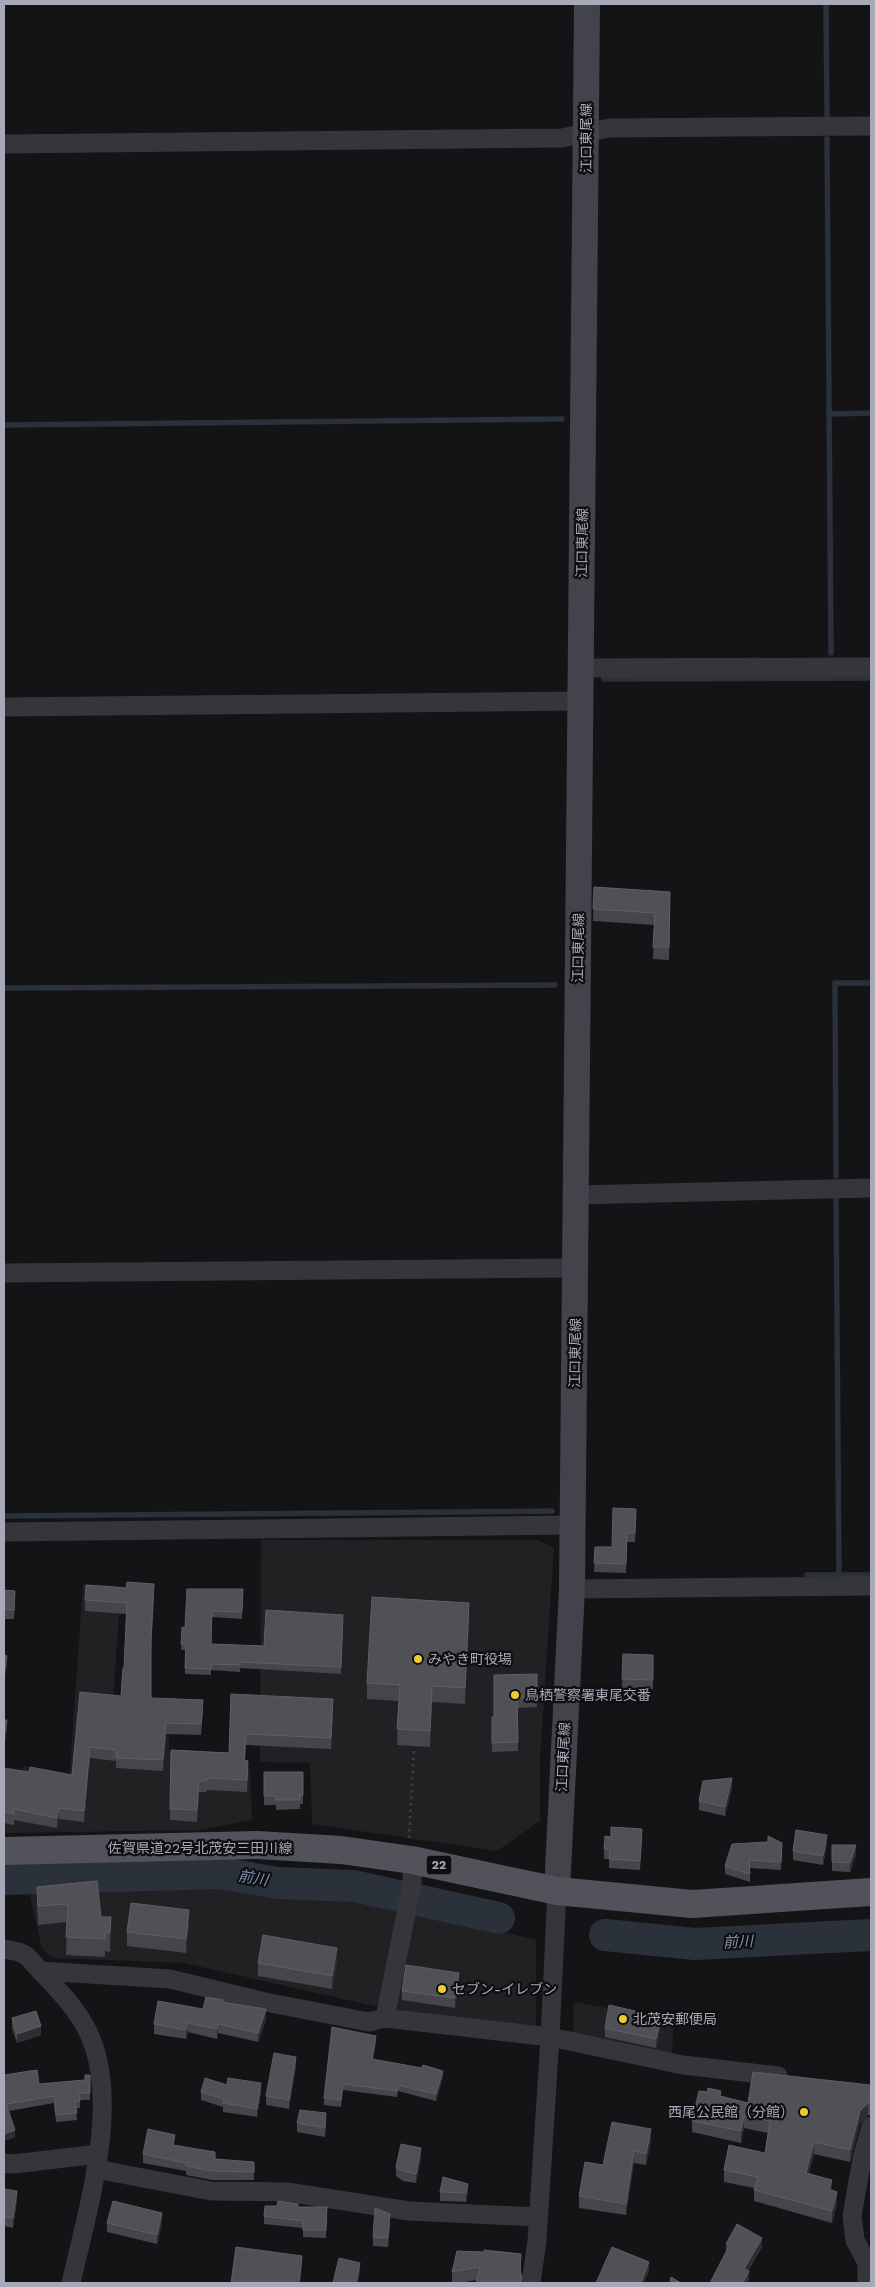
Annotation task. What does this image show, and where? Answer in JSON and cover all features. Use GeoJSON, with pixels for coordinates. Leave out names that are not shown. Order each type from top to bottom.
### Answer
{"type":"FeatureCollection","features":[{"type":"Feature","properties":{"kind":"main road","name":"江口東尾線"},"geometry":{"type":"LineString","coordinates":[[557,1891],[572,1589],[587,4]]}},
{"type":"Feature","properties":{"kind":"main road","name":"佐賀県道22号北茂安三田川線"},"geometry":{"type":"LineString","coordinates":[[4,1851],[257,1845],[341,1850],[557,1891],[692,1904],[871,1892]]}},
{"type":"Feature","properties":{"kind":"street"},"geometry":{"type":"LineString","coordinates":[[4,144],[562,138],[609,128],[871,126]]}},
{"type":"Feature","properties":{"kind":"street"},"geometry":{"type":"LineString","coordinates":[[581,668],[871,667]]}},
{"type":"Feature","properties":{"kind":"street"},"geometry":{"type":"LineString","coordinates":[[4,707],[580,701]]}},
{"type":"Feature","properties":{"kind":"street"},"geometry":{"type":"LineString","coordinates":[[576,1195],[871,1188]]}},
{"type":"Feature","properties":{"kind":"street"},"geometry":{"type":"LineString","coordinates":[[4,1273],[575,1268]]}},
{"type":"Feature","properties":{"kind":"street"},"geometry":{"type":"LineString","coordinates":[[4,1532],[573,1526]]}},
{"type":"Feature","properties":{"kind":"street"},"geometry":{"type":"LineString","coordinates":[[572,1589],[871,1586]]}},
{"type":"Feature","properties":{"kind":"street"},"geometry":{"type":"LineString","coordinates":[[385,2018],[407,1911],[411,1862]]}},
{"type":"Feature","properties":{"kind":"street"},"geometry":{"type":"LineString","coordinates":[[531,2283],[538,2217],[550,2037],[557,1891]]}},
{"type":"Feature","properties":{"kind":"street"},"geometry":{"type":"LineString","coordinates":[[4,1949],[27,1956],[66,1998],[86,2027],[97,2058],[104,2096],[97,2162],[71,2283]]}},
{"type":"Feature","properties":{"kind":"street"},"geometry":{"type":"LineString","coordinates":[[40,1971],[170,1980],[264,2002],[369,2022],[385,2018],[550,2037],[683,2065],[792,2077]]}},
{"type":"Feature","properties":{"kind":"street"},"geometry":{"type":"LineString","coordinates":[[867,2283],[867,2262],[855,2240],[852,2216],[862,2159],[871,2126]]}},
{"type":"Feature","properties":{"kind":"street"},"geometry":{"type":"LineString","coordinates":[[4,2163],[97,2162],[211,2191],[288,2192],[408,2212],[538,2217]]}},
{"type":"Feature","properties":{"kind":"path"},"geometry":{"type":"LineString","coordinates":[[411,1862],[414,1748]]}},
{"type":"Feature","properties":{"kind":"shaded area"},"geometry":{"type":"Polygon","coordinates":[[[261,1540],[538,1540],[554,1547],[540,1759],[540,1821],[497,1851],[312,1824],[310,1763],[260,1762],[261,1540]]]}},
{"type":"Feature","properties":{"kind":"shaded area"},"geometry":{"type":"Polygon","coordinates":[[[83,1584],[121,1586],[111,1730],[169,1731],[169,1753],[212,1754],[212,1767],[250,1768],[252,1820],[199,1830],[4,1833],[4,1774],[12,1777],[25,1766],[69,1784],[83,1584]]]}},
{"type":"Feature","properties":{"kind":"shaded area"},"geometry":{"type":"Polygon","coordinates":[[[216,1881],[248,1887],[351,1896],[536,1940],[536,2029],[374,2006],[184,1963],[53,1958],[42,1949],[28,1886],[216,1881]]]}},
{"type":"Feature","properties":{"kind":"shaded area"},"geometry":{"type":"Polygon","coordinates":[[[574,2002],[674,2020],[672,2056],[573,2038],[574,2002]]]}},
{"type":"Feature","properties":{"kind":"building"},"geometry":{"type":"Polygon","coordinates":[[[594,887],[670,892],[669,947],[653,947],[655,913],[593,909],[594,887]]]}},
{"type":"Feature","properties":{"kind":"building"},"geometry":{"type":"Polygon","coordinates":[[[613,1508],[636,1509],[635,1533],[627,1533],[626,1564],[594,1563],[595,1547],[612,1547],[613,1508]]]}},
{"type":"Feature","properties":{"kind":"building"},"geometry":{"type":"Polygon","coordinates":[[[127,1582],[154,1584],[151,1640],[151,1698],[203,1700],[201,1724],[166,1723],[163,1760],[116,1758],[116,1750],[90,1747],[84,1811],[59,1808],[57,1818],[14,1809],[14,1814],[4,1812],[4,1768],[29,1772],[30,1767],[72,1775],[80,1692],[121,1696],[127,1603],[85,1600],[86,1585],[126,1588],[127,1582]]]}},
{"type":"Feature","properties":{"kind":"building"},"geometry":{"type":"Polygon","coordinates":[[[187,1589],[243,1589],[242,1612],[212,1611],[211,1644],[264,1646],[266,1610],[343,1615],[341,1667],[240,1662],[240,1665],[211,1664],[211,1669],[185,1668],[186,1644],[181,1644],[182,1627],[185,1628],[187,1589]]]}},
{"type":"Feature","properties":{"kind":"building"},"geometry":{"type":"Polygon","coordinates":[[[4,1590],[15,1591],[14,1610],[4,1609],[4,1590]]]}},
{"type":"Feature","properties":{"kind":"building","name":"みやき町役場"},"geometry":{"type":"Polygon","coordinates":[[[372,1597],[469,1603],[465,1688],[432,1686],[430,1731],[397,1729],[400,1685],[367,1683],[372,1597]]]}},
{"type":"Feature","properties":{"kind":"building"},"geometry":{"type":"Polygon","coordinates":[[[623,1654],[653,1655],[653,1680],[622,1679],[623,1654]]]}},
{"type":"Feature","properties":{"kind":"building"},"geometry":{"type":"Polygon","coordinates":[[[4,1655],[7,1656],[4,1675],[4,1655]]]}},
{"type":"Feature","properties":{"kind":"building"},"geometry":{"type":"Polygon","coordinates":[[[537,1674],[537,1698],[517,1698],[518,1742],[492,1743],[494,1675],[537,1674]]]}},
{"type":"Feature","properties":{"kind":"building"},"geometry":{"type":"Polygon","coordinates":[[[231,1694],[333,1699],[331,1738],[246,1734],[244,1760],[248,1761],[247,1780],[207,1778],[206,1781],[199,1781],[197,1810],[170,1809],[171,1750],[229,1753],[231,1694]]]}},
{"type":"Feature","properties":{"kind":"building"},"geometry":{"type":"Polygon","coordinates":[[[4,1720],[7,1720],[4,1737],[4,1720]]]}},
{"type":"Feature","properties":{"kind":"building"},"geometry":{"type":"Polygon","coordinates":[[[264,1772],[303,1772],[303,1795],[300,1795],[300,1800],[276,1800],[276,1796],[264,1796],[264,1772]]]}},
{"type":"Feature","properties":{"kind":"building"},"geometry":{"type":"Polygon","coordinates":[[[732,1778],[725,1807],[699,1801],[703,1781],[732,1778]]]}},
{"type":"Feature","properties":{"kind":"building"},"geometry":{"type":"Polygon","coordinates":[[[611,1827],[642,1829],[640,1861],[609,1859],[610,1850],[604,1849],[605,1836],[611,1837],[611,1827]]]}},
{"type":"Feature","properties":{"kind":"building"},"geometry":{"type":"Polygon","coordinates":[[[796,1830],[827,1835],[823,1856],[793,1851],[796,1830]]]}},
{"type":"Feature","properties":{"kind":"building"},"geometry":{"type":"Polygon","coordinates":[[[768,1836],[782,1843],[781,1862],[749,1860],[750,1874],[725,1866],[732,1844],[768,1842],[768,1836]]]}},
{"type":"Feature","properties":{"kind":"building"},"geometry":{"type":"Polygon","coordinates":[[[832,1845],[856,1845],[850,1863],[832,1862],[832,1845]]]}},
{"type":"Feature","properties":{"kind":"building"},"geometry":{"type":"Polygon","coordinates":[[[97,1881],[101,1917],[111,1917],[110,1933],[105,1933],[105,1939],[66,1937],[68,1904],[38,1906],[37,1887],[97,1881]]]}},
{"type":"Feature","properties":{"kind":"building"},"geometry":{"type":"Polygon","coordinates":[[[131,1903],[189,1910],[186,1939],[127,1932],[131,1903]]]}},
{"type":"Feature","properties":{"kind":"building"},"geometry":{"type":"Polygon","coordinates":[[[263,1935],[337,1948],[332,1976],[258,1963],[263,1935]]]}},
{"type":"Feature","properties":{"kind":"building"},"geometry":{"type":"Polygon","coordinates":[[[406,1965],[459,1973],[455,1998],[402,1991],[406,1965]]]}},
{"type":"Feature","properties":{"kind":"building"},"geometry":{"type":"Polygon","coordinates":[[[206,1997],[223,2000],[222,2002],[266,2009],[258,2033],[218,2024],[217,2029],[188,2023],[186,2030],[154,2024],[158,2001],[203,2009],[206,1997]]]}},
{"type":"Feature","properties":{"kind":"building"},"geometry":{"type":"Polygon","coordinates":[[[609,2005],[661,2017],[656,2039],[605,2028],[609,2005]]]}},
{"type":"Feature","properties":{"kind":"building"},"geometry":{"type":"Polygon","coordinates":[[[36,2011],[41,2026],[17,2034],[12,2018],[36,2011]]]}},
{"type":"Feature","properties":{"kind":"building"},"geometry":{"type":"Polygon","coordinates":[[[332,2027],[376,2036],[372,2059],[422,2068],[423,2065],[443,2071],[436,2094],[398,2085],[397,2091],[343,2084],[341,2100],[324,2098],[332,2027]]]}},
{"type":"Feature","properties":{"kind":"building"},"geometry":{"type":"Polygon","coordinates":[[[274,2053],[296,2057],[289,2100],[266,2096],[274,2053]]]}},
{"type":"Feature","properties":{"kind":"building"},"geometry":{"type":"Polygon","coordinates":[[[37,2070],[39,2084],[85,2080],[85,2075],[90,2075],[90,2093],[79,2093],[80,2101],[75,2101],[77,2113],[56,2115],[54,2096],[6,2104],[15,2130],[4,2134],[4,2075],[37,2070]]]}},
{"type":"Feature","properties":{"kind":"building"},"geometry":{"type":"Polygon","coordinates":[[[753,2072],[870,2085],[871,2103],[868,2103],[860,2111],[850,2150],[814,2142],[806,2173],[832,2180],[829,2189],[837,2192],[832,2211],[754,2190],[758,2177],[724,2170],[729,2145],[765,2153],[770,2121],[744,2116],[741,2131],[692,2121],[699,2091],[707,2092],[708,2088],[721,2091],[720,2096],[748,2103],[753,2072]]]}},
{"type":"Feature","properties":{"kind":"building"},"geometry":{"type":"Polygon","coordinates":[[[205,2078],[227,2085],[228,2078],[261,2083],[257,2109],[223,2103],[224,2099],[201,2092],[205,2078]]]}},
{"type":"Feature","properties":{"kind":"building"},"geometry":{"type":"Polygon","coordinates":[[[300,2110],[326,2113],[325,2128],[297,2123],[300,2110]]]}},
{"type":"Feature","properties":{"kind":"building"},"geometry":{"type":"Polygon","coordinates":[[[612,2122],[651,2129],[646,2154],[634,2151],[626,2204],[579,2196],[585,2162],[603,2165],[612,2122]]]}},
{"type":"Feature","properties":{"kind":"building"},"geometry":{"type":"Polygon","coordinates":[[[148,2129],[175,2135],[173,2145],[215,2152],[215,2159],[254,2162],[254,2172],[212,2171],[186,2166],[186,2163],[143,2154],[148,2129]]]}},
{"type":"Feature","properties":{"kind":"building"},"geometry":{"type":"Polygon","coordinates":[[[401,2144],[421,2148],[416,2174],[396,2167],[401,2144]]]}},
{"type":"Feature","properties":{"kind":"building"},"geometry":{"type":"Polygon","coordinates":[[[443,2177],[468,2184],[466,2193],[440,2192],[443,2177]]]}},
{"type":"Feature","properties":{"kind":"building"},"geometry":{"type":"Polygon","coordinates":[[[4,2189],[17,2191],[13,2218],[4,2217],[4,2189]]]}},
{"type":"Feature","properties":{"kind":"building"},"geometry":{"type":"Polygon","coordinates":[[[113,2201],[162,2213],[157,2235],[107,2223],[113,2201]]]}},
{"type":"Feature","properties":{"kind":"building"},"geometry":{"type":"Polygon","coordinates":[[[278,2201],[298,2204],[298,2207],[327,2207],[326,2230],[303,2230],[303,2221],[264,2216],[265,2206],[277,2206],[278,2201]]]}},
{"type":"Feature","properties":{"kind":"building"},"geometry":{"type":"Polygon","coordinates":[[[375,2208],[390,2214],[388,2238],[373,2237],[375,2208]]]}},
{"type":"Feature","properties":{"kind":"building"},"geometry":{"type":"Polygon","coordinates":[[[737,2224],[762,2238],[744,2269],[749,2271],[743,2283],[710,2283],[729,2246],[726,2244],[737,2224]]]}},
{"type":"Feature","properties":{"kind":"building"},"geometry":{"type":"Polygon","coordinates":[[[236,2247],[302,2256],[299,2283],[231,2283],[236,2247]]]}},
{"type":"Feature","properties":{"kind":"building"},"geometry":{"type":"Polygon","coordinates":[[[612,2247],[649,2262],[641,2283],[596,2283],[612,2247]]]}},
{"type":"Feature","properties":{"kind":"building"},"geometry":{"type":"Polygon","coordinates":[[[484,2250],[521,2254],[520,2270],[522,2277],[520,2283],[476,2283],[480,2267],[452,2272],[457,2251],[484,2252],[484,2250]]]}},
{"type":"Feature","properties":{"kind":"building"},"geometry":{"type":"Polygon","coordinates":[[[339,2258],[360,2263],[356,2283],[333,2283],[339,2258]]]}},
{"type":"Feature","properties":{"kind":"building"},"geometry":{"type":"Polygon","coordinates":[[[671,2277],[681,2283],[670,2283],[671,2277]]]}},
{"type":"Feature","properties":{"kind":"waterway"},"geometry":{"type":"LineString","coordinates":[[826,4],[827,115]]}},
{"type":"Feature","properties":{"kind":"waterway"},"geometry":{"type":"LineString","coordinates":[[827,139],[831,653]]}},
{"type":"Feature","properties":{"kind":"waterway"},"geometry":{"type":"LineString","coordinates":[[829,414],[871,413]]}},
{"type":"Feature","properties":{"kind":"waterway"},"geometry":{"type":"LineString","coordinates":[[4,425],[562,419]]}},
{"type":"Feature","properties":{"kind":"waterway"},"geometry":{"type":"LineString","coordinates":[[604,679],[871,678]]}},
{"type":"Feature","properties":{"kind":"waterway"},"geometry":{"type":"LineString","coordinates":[[836,1176],[835,983],[871,983]]}},
{"type":"Feature","properties":{"kind":"waterway"},"geometry":{"type":"LineString","coordinates":[[4,988],[555,985]]}},
{"type":"Feature","properties":{"kind":"waterway"},"geometry":{"type":"LineString","coordinates":[[807,1575],[839,1575],[836,1198]]}},
{"type":"Feature","properties":{"kind":"waterway"},"geometry":{"type":"LineString","coordinates":[[4,1516],[552,1511]]}},
{"type":"Feature","properties":{"kind":"waterway"},"geometry":{"type":"LineString","coordinates":[[839,1575],[871,1575]]}},
{"type":"Feature","properties":{"kind":"waterway","name":"前川"},"geometry":{"type":"LineString","coordinates":[[4,1879],[220,1873],[278,1883],[354,1886],[499,1918]]}},
{"type":"Feature","properties":{"kind":"waterway","name":"前川"},"geometry":{"type":"LineString","coordinates":[[605,1935],[695,1944],[871,1935]]}},
{"type":"Feature","properties":{"kind":"place","name":"みやき町役場"},"geometry":{"type":"Point","coordinates":[418,1659]}},
{"type":"Feature","properties":{"kind":"place","name":"鳥栖警察署東尾交番"},"geometry":{"type":"Point","coordinates":[515,1695]}},
{"type":"Feature","properties":{"kind":"place","name":"セブン-イレブン"},"geometry":{"type":"Point","coordinates":[442,1989]}},
{"type":"Feature","properties":{"kind":"place","name":"北茂安郵便局"},"geometry":{"type":"Point","coordinates":[623,2019]}},
{"type":"Feature","properties":{"kind":"place","name":"西尾公民館（分館）"},"geometry":{"type":"Point","coordinates":[804,2112]}}]}
